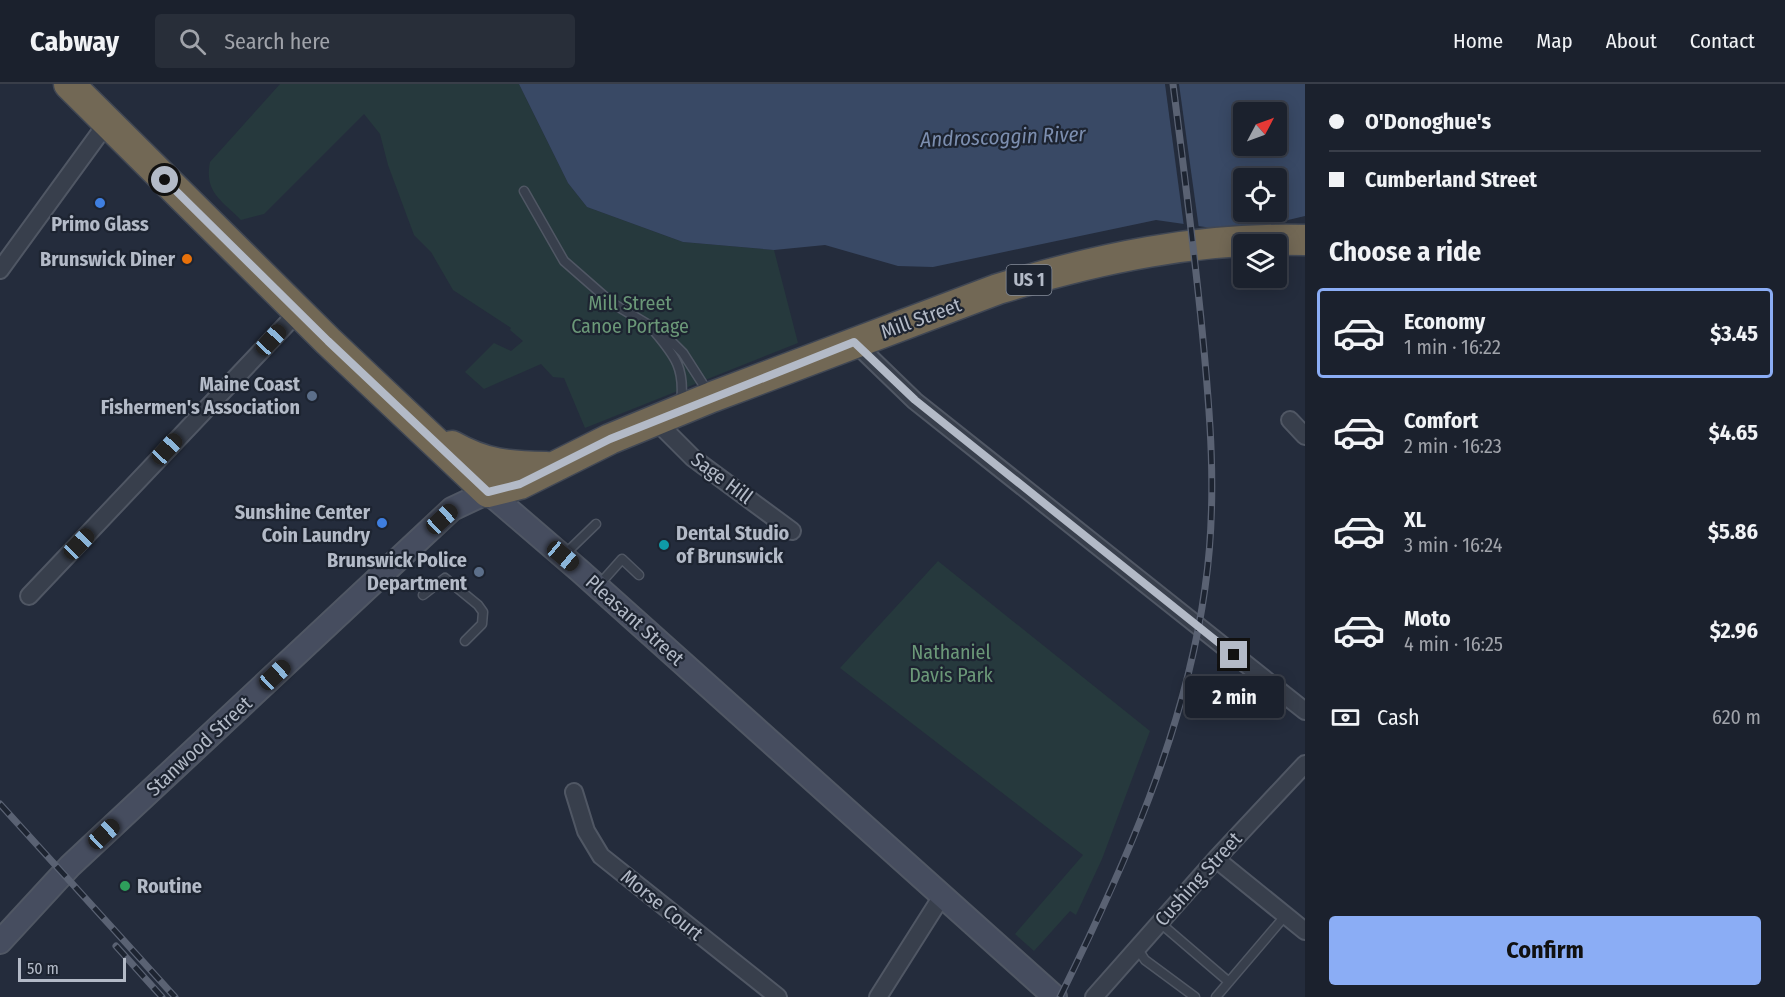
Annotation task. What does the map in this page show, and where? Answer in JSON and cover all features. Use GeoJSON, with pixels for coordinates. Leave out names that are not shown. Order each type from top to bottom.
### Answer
{"type":"FeatureCollection","features":[{"type":"Feature","properties":{"kind":"highway","name":"Pleasant Street"},"geometry":{"type":"LineString","coordinates":[[69,84],[298,312],[488,492]]}},
{"type":"Feature","properties":{"kind":"highway","name":"Mill Street"},"geometry":{"type":"LineString","coordinates":[[488,492],[520,484],[552,467],[712,397],[998,289],[1105,259],[1228,240],[1305,240]]}},
{"type":"Feature","properties":{"kind":"highway","name":"US 1"},"geometry":{"type":"LineString","coordinates":[[416,426],[485,462],[511,466],[552,467]]}},
{"type":"Feature","properties":{"kind":"main road","name":"Pleasant Street"},"geometry":{"type":"LineString","coordinates":[[488,492],[598,587],[1055,997]]}},
{"type":"Feature","properties":{"kind":"main road","name":"Stanwood Street"},"geometry":{"type":"LineString","coordinates":[[0,942],[70,866],[452,509],[488,492]]}},
{"type":"Feature","properties":{"kind":"street"},"geometry":{"type":"LineString","coordinates":[[0,270],[107,123]]}},
{"type":"Feature","properties":{"kind":"street"},"geometry":{"type":"LineString","coordinates":[[29,596],[298,312]]}},
{"type":"Feature","properties":{"kind":"street"},"geometry":{"type":"LineString","coordinates":[[854,342],[915,400],[1305,711]]}},
{"type":"Feature","properties":{"kind":"street","name":"Sage Hill"},"geometry":{"type":"LineString","coordinates":[[668,416],[693,458],[792,531]]}},
{"type":"Feature","properties":{"kind":"street"},"geometry":{"type":"LineString","coordinates":[[1290,420],[1305,436]]}},
{"type":"Feature","properties":{"kind":"street","name":"Cushing Street"},"geometry":{"type":"LineString","coordinates":[[1094,997],[1216,859],[1305,764]]}},
{"type":"Feature","properties":{"kind":"street","name":"Morse Court"},"geometry":{"type":"LineString","coordinates":[[574,792],[586,831],[601,856],[778,997]]}},
{"type":"Feature","properties":{"kind":"street"},"geometry":{"type":"LineString","coordinates":[[1216,859],[1305,931]]}},
{"type":"Feature","properties":{"kind":"street"},"geometry":{"type":"LineString","coordinates":[[878,997],[942,896]]}},
{"type":"Feature","properties":{"kind":"lane"},"geometry":{"type":"LineString","coordinates":[[524,191],[564,261],[612,303],[664,334],[683,353],[712,397]]}},
{"type":"Feature","properties":{"kind":"lane"},"geometry":{"type":"LineString","coordinates":[[648,324],[680,366],[684,382],[668,416]]}},
{"type":"Feature","properties":{"kind":"lane"},"geometry":{"type":"LineString","coordinates":[[563,556],[596,524]]}},
{"type":"Feature","properties":{"kind":"lane"},"geometry":{"type":"LineString","coordinates":[[598,587],[622,560],[639,574]]}},
{"type":"Feature","properties":{"kind":"lane"},"geometry":{"type":"LineString","coordinates":[[423,595],[445,578],[478,604],[483,612],[482,624],[465,641]]}},
{"type":"Feature","properties":{"kind":"lane"},"geometry":{"type":"LineString","coordinates":[[1216,997],[1286,916]]}},
{"type":"Feature","properties":{"kind":"lane"},"geometry":{"type":"LineString","coordinates":[[1159,922],[1228,982]]}},
{"type":"Feature","properties":{"kind":"lane"},"geometry":{"type":"LineString","coordinates":[[1137,948],[1145,960],[1196,997]]}},
{"type":"Feature","properties":{"kind":"green space","name":"Mill Street Canoe Portage"},"geometry":{"type":"Polygon","coordinates":[[[280,84],[519,84],[568,183],[587,207],[683,242],[774,250],[798,343],[585,428],[564,378],[553,377],[541,364],[484,389],[465,372],[494,343],[511,351],[523,341],[510,330],[511,328],[453,290],[431,252],[414,235],[388,165],[380,134],[364,114],[264,214],[241,220],[216,195],[210,181],[210,162],[280,84]]]}},
{"type":"Feature","properties":{"kind":"green space","name":"Nathaniel Davis Park"},"geometry":{"type":"Polygon","coordinates":[[[938,561],[1150,731],[1102,859],[1076,915],[1070,911],[1034,951],[1015,934],[1083,855],[840,668],[938,561]]]}},
{"type":"Feature","properties":{"kind":"water","name":"Androscoggin River"},"geometry":{"type":"Polygon","coordinates":[[[519,84],[1305,84],[1305,216],[1287,220],[1287,168],[1233,168],[1233,222],[1280,222],[1263,226],[1219,229],[1156,220],[933,267],[898,266],[825,245],[774,250],[683,242],[587,207],[568,183],[519,84]]]}},
{"type":"Feature","properties":{"kind":"pier"},"geometry":{"type":"Polygon","coordinates":[[[1165,84],[1179,84],[1199,229],[1184,227],[1165,84]]]}},
{"type":"Feature","properties":{"kind":"railway"},"geometry":{"type":"LineString","coordinates":[[1060,997],[1107,899],[1149,798],[1183,695],[1196,642],[1205,588],[1212,488],[1210,420],[1198,290],[1173,84]]}},
{"type":"Feature","properties":{"kind":"railway"},"geometry":{"type":"LineString","coordinates":[[0,804],[175,997]]}},
{"type":"Feature","properties":{"kind":"railway"},"geometry":{"type":"LineString","coordinates":[[116,946],[162,997]]}},
{"type":"Feature","properties":{"kind":"place","name":"Primo Glass"},"geometry":{"type":"Point","coordinates":[100,203]}},
{"type":"Feature","properties":{"kind":"place","name":"Brunswick Diner"},"geometry":{"type":"Point","coordinates":[187,259]}},
{"type":"Feature","properties":{"kind":"place","name":"Maine Coast Fishermen's Association"},"geometry":{"type":"Point","coordinates":[312,396]}},
{"type":"Feature","properties":{"kind":"place","name":"Sunshine Center Coin Laundry"},"geometry":{"type":"Point","coordinates":[382,523]}},
{"type":"Feature","properties":{"kind":"place","name":"Dental Studio of Brunswick"},"geometry":{"type":"Point","coordinates":[664,545]}},
{"type":"Feature","properties":{"kind":"place","name":"Brunswick Police Department"},"geometry":{"type":"Point","coordinates":[479,572]}},
{"type":"Feature","properties":{"kind":"place","name":"Routine"},"geometry":{"type":"Point","coordinates":[125,886]}},
{"type":"Feature","properties":{"kind":"route"},"geometry":{"type":"LineString","coordinates":[[165,180],[328,341],[488,492],[520,484],[610,439],[854,342],[915,400],[1234,655]]}}]}
